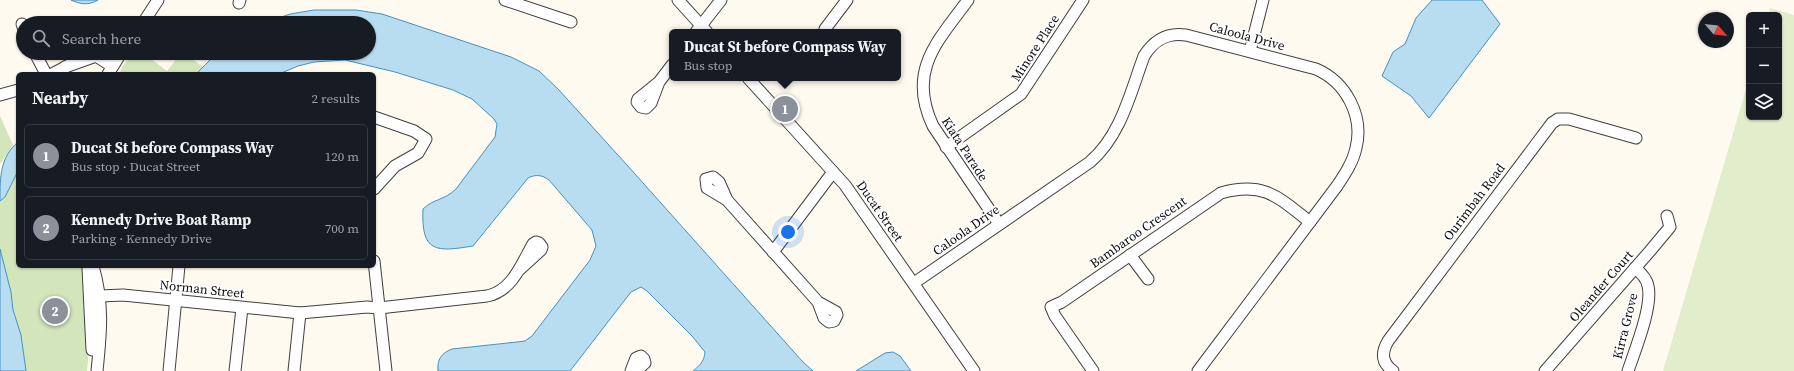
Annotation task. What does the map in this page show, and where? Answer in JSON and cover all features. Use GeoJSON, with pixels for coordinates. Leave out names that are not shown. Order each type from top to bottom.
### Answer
{"type":"FeatureCollection","features":[{"type":"Feature","properties":{"kind":"street"},"geometry":{"type":"LineString","coordinates":[[148,16],[158,0]]}},
{"type":"Feature","properties":{"kind":"street"},"geometry":{"type":"LineString","coordinates":[[505,0],[570,22]]}},
{"type":"Feature","properties":{"kind":"street"},"geometry":{"type":"LineString","coordinates":[[678,0],[700,29]]}},
{"type":"Feature","properties":{"kind":"street"},"geometry":{"type":"LineString","coordinates":[[702,29],[721,0]]}},
{"type":"Feature","properties":{"kind":"street"},"geometry":{"type":"LineString","coordinates":[[825,29],[847,0]]}},
{"type":"Feature","properties":{"kind":"street","name":"Kiata Parade"},"geometry":{"type":"LineString","coordinates":[[968,0],[930,53],[924,78],[923,94],[927,113],[933,126],[999,224]]}},
{"type":"Feature","properties":{"kind":"street","name":"Minore Place"},"geometry":{"type":"LineString","coordinates":[[946,147],[1021,94],[1083,0]]}},
{"type":"Feature","properties":{"kind":"street"},"geometry":{"type":"LineString","coordinates":[[1250,51],[1263,0]]}},
{"type":"Feature","properties":{"kind":"street","name":"Caloola Drive"},"geometry":{"type":"LineString","coordinates":[[914,283],[1090,162],[1100,153],[1115,132],[1144,56],[1149,48],[1161,38],[1174,34],[1186,35],[1321,71],[1345,92],[1351,101],[1355,112],[1358,139],[1353,159],[1337,186],[1198,371]]}},
{"type":"Feature","properties":{"kind":"street"},"geometry":{"type":"LineString","coordinates":[[39,60],[45,72]]}},
{"type":"Feature","properties":{"kind":"street"},"geometry":{"type":"LineString","coordinates":[[56,72],[78,60]]}},
{"type":"Feature","properties":{"kind":"street"},"geometry":{"type":"LineString","coordinates":[[65,67],[85,60]]}},
{"type":"Feature","properties":{"kind":"street"},"geometry":{"type":"LineString","coordinates":[[659,82],[669,69]]}},
{"type":"Feature","properties":{"kind":"street","name":"Ducat Street"},"geometry":{"type":"LineString","coordinates":[[751,81],[833,172],[852,196],[974,371]]}},
{"type":"Feature","properties":{"kind":"street"},"geometry":{"type":"LineString","coordinates":[[0,95],[16,91]]}},
{"type":"Feature","properties":{"kind":"street"},"geometry":{"type":"LineString","coordinates":[[376,119],[414,131],[424,136],[426,140],[417,154],[395,166],[376,187]]}},
{"type":"Feature","properties":{"kind":"street","name":"Ourimbah Road"},"geometry":{"type":"LineString","coordinates":[[1393,371],[1384,362],[1383,355],[1388,341],[1552,123],[1558,119],[1569,119],[1636,138]]}},
{"type":"Feature","properties":{"kind":"street"},"geometry":{"type":"LineString","coordinates":[[773,252],[833,172]]}},
{"type":"Feature","properties":{"kind":"street","name":"Bambaroo Crescent"},"geometry":{"type":"LineString","coordinates":[[1093,371],[1055,316],[1051,307],[1062,302],[1220,193],[1238,189],[1257,189],[1274,195],[1310,222]]}},
{"type":"Feature","properties":{"kind":"street"},"geometry":{"type":"LineString","coordinates":[[727,200],[818,302]]}},
{"type":"Feature","properties":{"kind":"street","name":"Oleander Court"},"geometry":{"type":"LineString","coordinates":[[1545,371],[1670,227],[1667,216]]}},
{"type":"Feature","properties":{"kind":"street"},"geometry":{"type":"LineString","coordinates":[[1130,255],[1148,279]]}},
{"type":"Feature","properties":{"kind":"street"},"geometry":{"type":"LineString","coordinates":[[88,268],[92,348],[90,371]]}},
{"type":"Feature","properties":{"kind":"street"},"geometry":{"type":"LineString","coordinates":[[94,268],[102,296]]}},
{"type":"Feature","properties":{"kind":"street"},"geometry":{"type":"LineString","coordinates":[[97,371],[102,318],[100,268]]}},
{"type":"Feature","properties":{"kind":"street"},"geometry":{"type":"LineString","coordinates":[[169,371],[180,268]]}},
{"type":"Feature","properties":{"kind":"street"},"geometry":{"type":"LineString","coordinates":[[375,268],[386,371]]}},
{"type":"Feature","properties":{"kind":"street","name":"Kirra Grove"},"geometry":{"type":"LineString","coordinates":[[1628,371],[1649,299],[1648,284],[1641,273],[1635,268]]}},
{"type":"Feature","properties":{"kind":"street","name":"Norman Street"},"geometry":{"type":"LineString","coordinates":[[102,296],[123,294],[176,301],[300,313],[368,307],[379,308],[495,294],[504,290],[518,271]]}},
{"type":"Feature","properties":{"kind":"street"},"geometry":{"type":"LineString","coordinates":[[92,348],[96,326],[96,299],[102,296]]}},
{"type":"Feature","properties":{"kind":"street"},"geometry":{"type":"LineString","coordinates":[[236,371],[242,308]]}},
{"type":"Feature","properties":{"kind":"street"},"geometry":{"type":"LineString","coordinates":[[294,371],[300,313]]}},
{"type":"Feature","properties":{"kind":"street"},"geometry":{"type":"LineString","coordinates":[[631,371],[636,358],[641,356],[645,363],[636,371]]}},
{"type":"Feature","properties":{"kind":"green space"},"geometry":{"type":"Polygon","coordinates":[[[1770,8],[1794,15],[1794,371],[1663,371],[1746,89],[1746,120],[1782,120],[1782,12],[1769,12],[1770,8]]]}},
{"type":"Feature","properties":{"kind":"green space"},"geometry":{"type":"Polygon","coordinates":[[[128,60],[152,60],[167,71],[176,60],[194,60],[203,67],[198,72],[120,72],[128,60]]]}},
{"type":"Feature","properties":{"kind":"green space"},"geometry":{"type":"Polygon","coordinates":[[[0,116],[13,145],[0,164],[0,116]]]}},
{"type":"Feature","properties":{"kind":"green space"},"geometry":{"type":"Polygon","coordinates":[[[16,175],[16,268],[86,268],[89,350],[87,371],[26,371],[21,335],[13,310],[11,292],[0,249],[0,201],[5,197],[16,175]]]}},
{"type":"Feature","properties":{"kind":"water"},"geometry":{"type":"Polygon","coordinates":[[[71,0],[98,0],[84,4],[71,0]]]}},
{"type":"Feature","properties":{"kind":"water"},"geometry":{"type":"Polygon","coordinates":[[[1432,0],[1482,0],[1500,24],[1429,118],[1411,96],[1382,76],[1393,52],[1405,44],[1416,18],[1432,0]]]}},
{"type":"Feature","properties":{"kind":"water"},"geometry":{"type":"Polygon","coordinates":[[[314,10],[356,10],[382,14],[511,57],[539,71],[558,89],[802,361],[813,371],[693,371],[701,363],[705,352],[692,336],[647,291],[641,287],[631,292],[570,371],[438,371],[440,357],[452,349],[525,341],[532,336],[590,260],[596,246],[592,230],[549,180],[541,176],[536,176],[528,178],[473,246],[440,249],[433,246],[428,242],[425,234],[423,209],[431,203],[452,193],[456,189],[495,137],[497,124],[494,119],[472,99],[453,90],[395,72],[345,60],[376,60],[376,16],[284,16],[314,10]]]}},
{"type":"Feature","properties":{"kind":"water"},"geometry":{"type":"Polygon","coordinates":[[[210,60],[345,60],[314,62],[298,66],[284,72],[198,72],[210,60]]]}},
{"type":"Feature","properties":{"kind":"water"},"geometry":{"type":"Polygon","coordinates":[[[16,144],[16,175],[5,197],[0,201],[2,168],[4,161],[16,144]]]}},
{"type":"Feature","properties":{"kind":"water"},"geometry":{"type":"Polygon","coordinates":[[[0,249],[11,292],[13,310],[21,335],[26,371],[0,371],[0,249]]]}},
{"type":"Feature","properties":{"kind":"water"},"geometry":{"type":"Polygon","coordinates":[[[893,352],[900,356],[911,371],[856,371],[885,353],[893,352]]]}},
{"type":"Feature","properties":{"kind":"place","name":"Ducat St before Compass Way"},"geometry":{"type":"Point","coordinates":[785,109]}},
{"type":"Feature","properties":{"kind":"place","name":"Kennedy Drive Boat Ramp"},"geometry":{"type":"Point","coordinates":[55,311]}}]}
